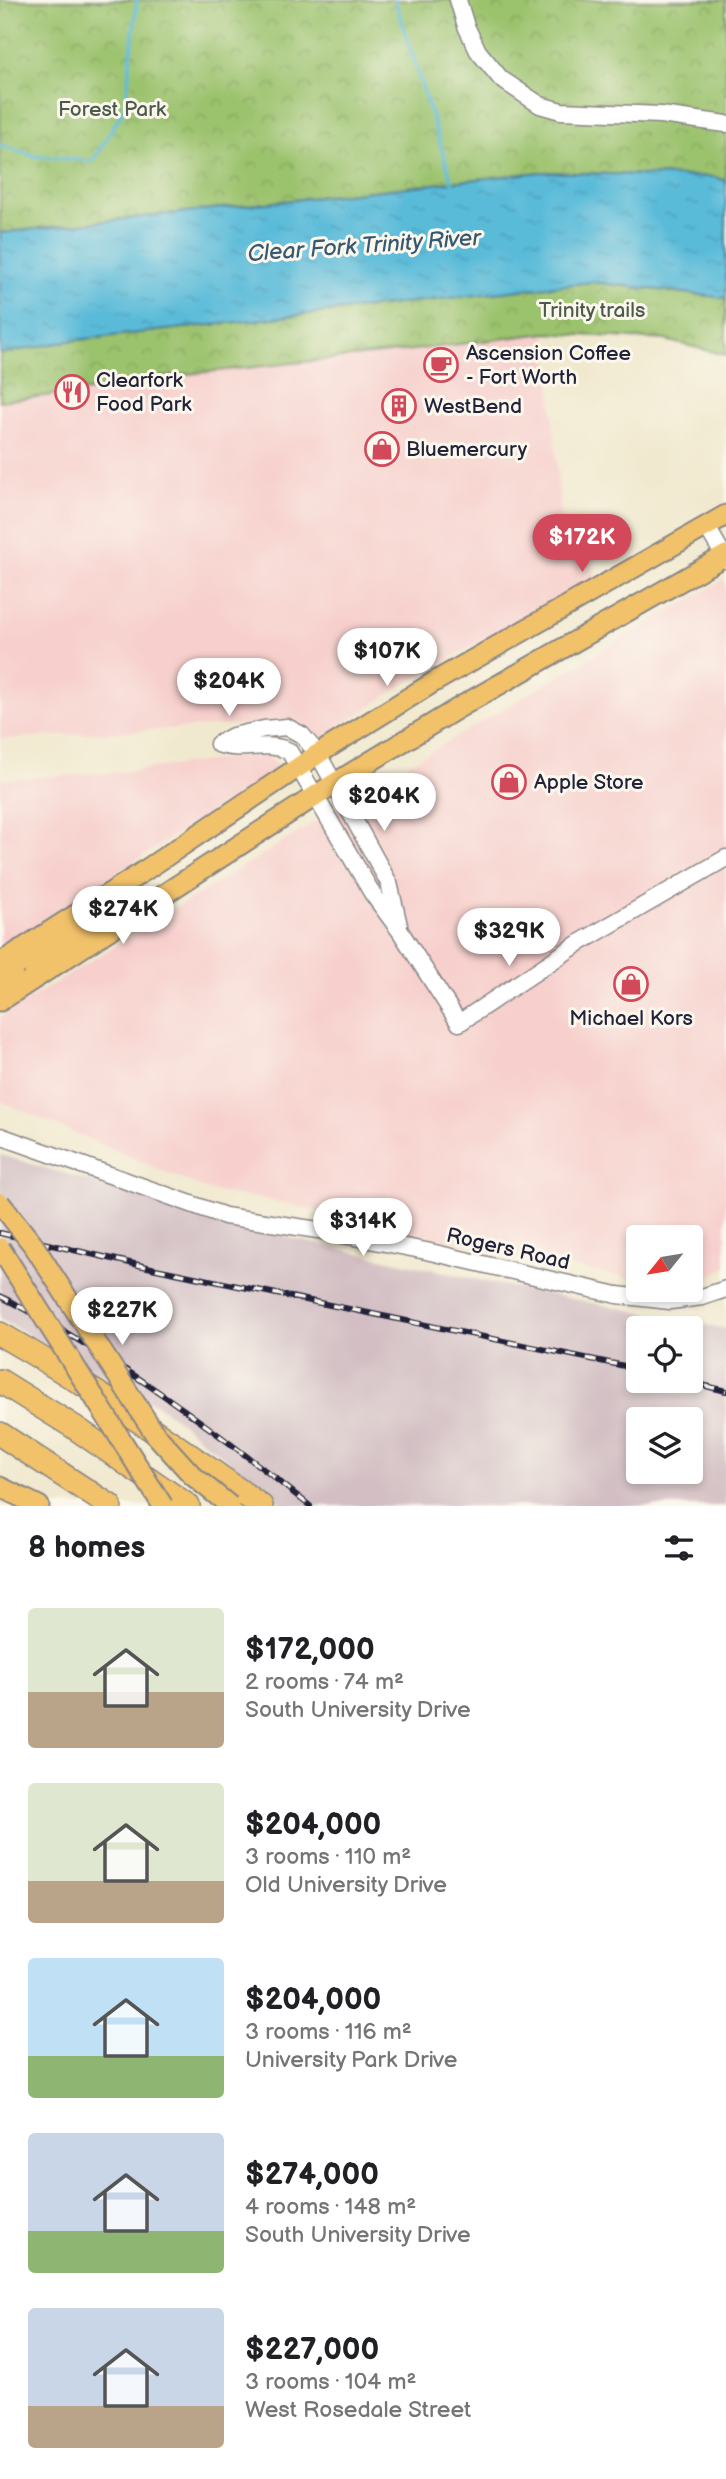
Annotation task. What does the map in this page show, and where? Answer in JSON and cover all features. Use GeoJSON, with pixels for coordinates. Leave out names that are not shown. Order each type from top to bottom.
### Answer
{"type":"FeatureCollection","features":[{"type":"Feature","properties":{"kind":"highway"},"geometry":{"type":"LineString","coordinates":[[0,1334],[137,1418],[261,1506]]}},
{"type":"Feature","properties":{"kind":"highway"},"geometry":{"type":"LineString","coordinates":[[0,1381],[74,1427],[188,1506]]}},
{"type":"Feature","properties":{"kind":"highway"},"geometry":{"type":"LineString","coordinates":[[0,1434],[110,1506]]}},
{"type":"Feature","properties":{"kind":"main road"},"geometry":{"type":"LineString","coordinates":[[0,963],[318,754],[434,682],[726,515]]}},
{"type":"Feature","properties":{"kind":"main road"},"geometry":{"type":"LineString","coordinates":[[0,1001],[335,783],[460,708],[725,557]]}},
{"type":"Feature","properties":{"kind":"main road"},"geometry":{"type":"LineString","coordinates":[[38,976],[33,968],[40,955],[104,909],[114,890]]}},
{"type":"Feature","properties":{"kind":"main road"},"geometry":{"type":"LineString","coordinates":[[0,983],[12,976],[19,965],[22,949]]}},
{"type":"Feature","properties":{"kind":"main road"},"geometry":{"type":"LineString","coordinates":[[0,1203],[34,1246],[155,1434],[192,1475],[230,1506]]}},
{"type":"Feature","properties":{"kind":"main road"},"geometry":{"type":"LineString","coordinates":[[0,1248],[163,1506]]}},
{"type":"Feature","properties":{"kind":"main road"},"geometry":{"type":"LineString","coordinates":[[0,1487],[39,1506]]}},
{"type":"Feature","properties":{"kind":"street"},"geometry":{"type":"LineString","coordinates":[[458,0],[468,33],[478,51],[500,79],[540,105],[561,111],[661,116],[726,124]]}},
{"type":"Feature","properties":{"kind":"street"},"geometry":{"type":"LineString","coordinates":[[707,527],[725,557]]}},
{"type":"Feature","properties":{"kind":"street"},"geometry":{"type":"LineString","coordinates":[[400,931],[389,883],[318,754],[302,735],[287,727],[264,729],[233,736],[218,744],[233,750],[265,746],[289,751],[372,893],[400,931],[459,1023],[579,943],[726,858]]}},
{"type":"Feature","properties":{"kind":"street","name":"Rogers Road"},"geometry":{"type":"LineString","coordinates":[[0,1136],[225,1216],[318,1230],[426,1251],[629,1297],[688,1300],[726,1289]]}},
{"type":"Feature","properties":{"kind":"shaded area"},"geometry":{"type":"Polygon","coordinates":[[[546,333],[562,528],[598,576],[403,685],[316,742],[299,721],[0,739],[0,401],[108,389],[134,380],[381,354],[546,333]]]}},
{"type":"Feature","properties":{"kind":"shaded area"},"geometry":{"type":"Polygon","coordinates":[[[723,580],[726,584],[726,1267],[704,1280],[704,1225],[626,1225],[626,1278],[540,1261],[269,1200],[210,1191],[0,1101],[0,1017],[404,767],[723,580]]]}},
{"type":"Feature","properties":{"kind":"shaded area"},"geometry":{"type":"Polygon","coordinates":[[[268,753],[278,769],[0,948],[0,780],[123,772],[268,753]]]}},
{"type":"Feature","properties":{"kind":"shaded area"},"geometry":{"type":"Polygon","coordinates":[[[0,1155],[286,1237],[506,1286],[659,1316],[626,1316],[626,1393],[703,1393],[703,1325],[726,1329],[726,1506],[284,1506],[164,1409],[0,1319],[0,1155]]]}},
{"type":"Feature","properties":{"kind":"green space","name":"Forest Park"},"geometry":{"type":"Polygon","coordinates":[[[0,0],[726,0],[726,181],[715,177],[540,172],[0,233],[0,0]]]}},
{"type":"Feature","properties":{"kind":"green space","name":"Trinity trails"},"geometry":{"type":"Polygon","coordinates":[[[592,282],[726,298],[726,355],[665,340],[546,333],[381,354],[134,380],[108,389],[0,401],[0,354],[68,341],[592,282]]]}},
{"type":"Feature","properties":{"kind":"water","name":"Clear Fork Trinity River"},"geometry":{"type":"Polygon","coordinates":[[[540,172],[715,177],[726,181],[726,298],[592,282],[68,341],[0,354],[0,233],[540,172]]]}},
{"type":"Feature","properties":{"kind":"waterway"},"geometry":{"type":"LineString","coordinates":[[0,145],[34,156],[93,161],[125,107],[137,0]]}},
{"type":"Feature","properties":{"kind":"waterway"},"geometry":{"type":"LineString","coordinates":[[395,0],[453,185]]}},
{"type":"Feature","properties":{"kind":"railway"},"geometry":{"type":"LineString","coordinates":[[0,1233],[156,1269],[626,1366]]}},
{"type":"Feature","properties":{"kind":"railway"},"geometry":{"type":"LineString","coordinates":[[0,1296],[82,1342],[160,1393],[310,1506]]}},
{"type":"Feature","properties":{"kind":"railway"},"geometry":{"type":"LineString","coordinates":[[703,1385],[726,1391]]}},
{"type":"Feature","properties":{"kind":"place","name":"Ascension Coffee - Fort Worth"},"geometry":{"type":"Point","coordinates":[441,365]}},
{"type":"Feature","properties":{"kind":"place","name":"Clearfork Food Park"},"geometry":{"type":"Point","coordinates":[72,392]}},
{"type":"Feature","properties":{"kind":"place","name":"WestBend"},"geometry":{"type":"Point","coordinates":[399,406]}},
{"type":"Feature","properties":{"kind":"place","name":"Bluemercury"},"geometry":{"type":"Point","coordinates":[382,449]}},
{"type":"Feature","properties":{"kind":"place","name":"Apple Store"},"geometry":{"type":"Point","coordinates":[509,782]}},
{"type":"Feature","properties":{"kind":"place","name":"Michael Kors"},"geometry":{"type":"Point","coordinates":[631,984]}}]}
